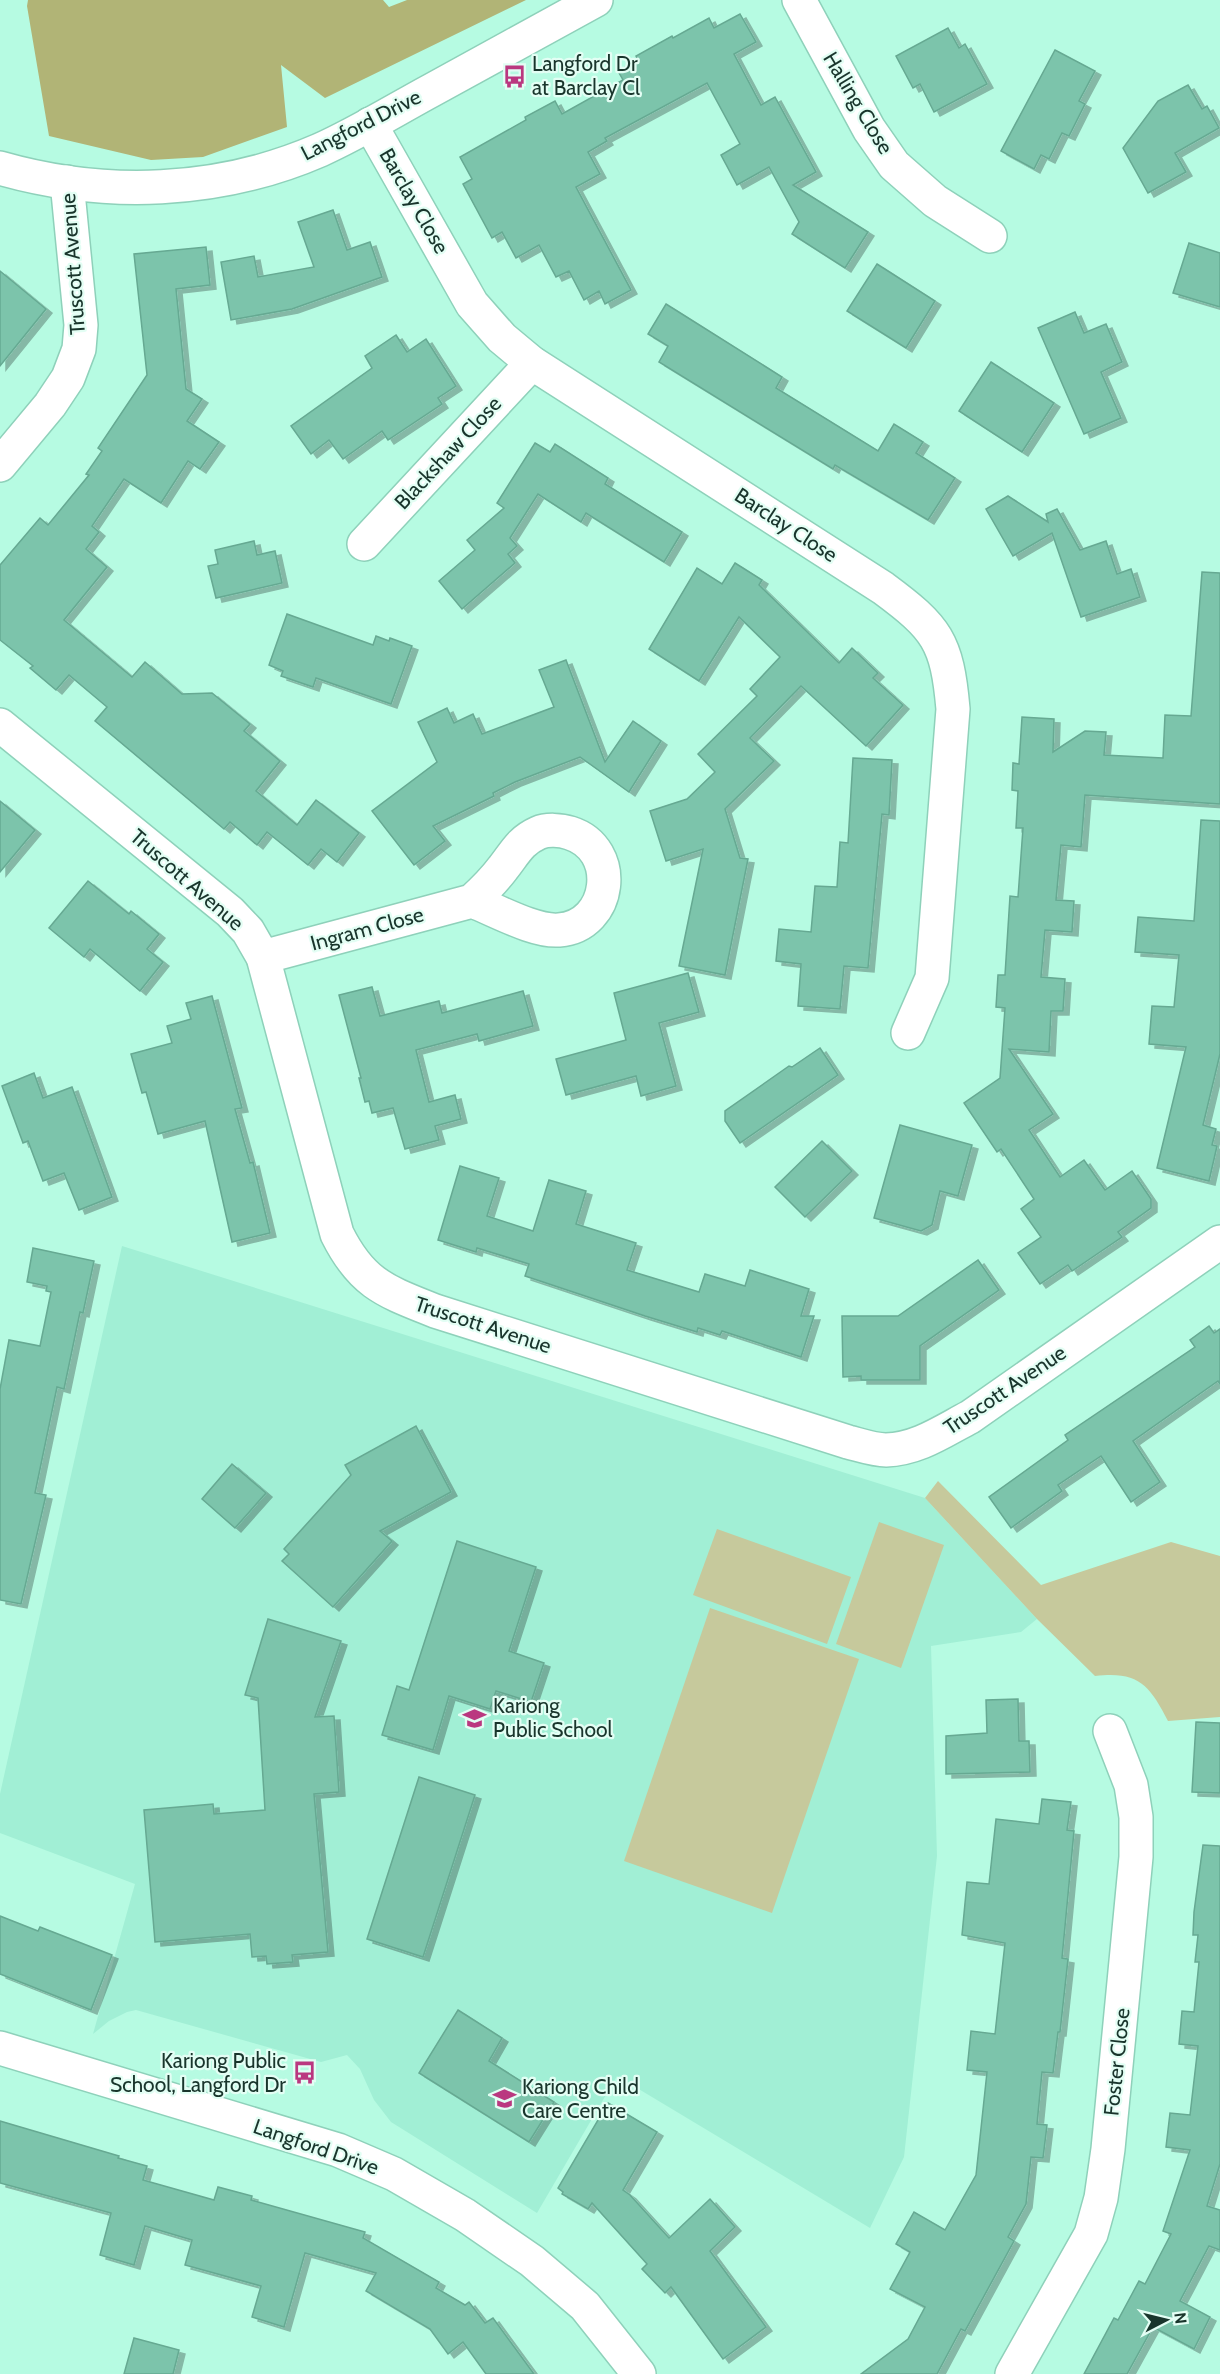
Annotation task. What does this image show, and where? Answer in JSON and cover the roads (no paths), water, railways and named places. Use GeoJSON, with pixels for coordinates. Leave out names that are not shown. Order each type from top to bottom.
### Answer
{"type":"FeatureCollection","features":[{"type":"Feature","properties":{"kind":"street","name":"Langford Drive"},"geometry":{"type":"LineString","coordinates":[[0,168],[38,178],[116,188],[165,187],[218,181],[264,170],[320,150],[596,0]]}},
{"type":"Feature","properties":{"kind":"street","name":"Halling Close"},"geometry":{"type":"LineString","coordinates":[[799,0],[869,129],[894,165],[935,201],[990,236]]}},
{"type":"Feature","properties":{"kind":"street","name":"Barclay Close"},"geometry":{"type":"LineString","coordinates":[[370,124],[472,304],[502,338],[532,363],[884,588],[918,613],[938,637],[950,675],[952,709],[935,943],[932,978],[908,1033]]}},
{"type":"Feature","properties":{"kind":"street","name":"Truscott Avenue"},"geometry":{"type":"LineString","coordinates":[[0,465],[50,405],[68,378],[79,350],[81,325],[67,182]]}},
{"type":"Feature","properties":{"kind":"street","name":"Blackshaw Close"},"geometry":{"type":"LineString","coordinates":[[364,544],[532,363]]}},
{"type":"Feature","properties":{"kind":"street","name":"Truscott Avenue"},"geometry":{"type":"LineString","coordinates":[[0,725],[231,912],[248,931],[263,957],[337,1234],[350,1259],[369,1279],[400,1297],[435,1311],[848,1442],[884,1450],[910,1447],[970,1417],[1220,1242]]}},
{"type":"Feature","properties":{"kind":"street","name":"Ingram Close"},"geometry":{"type":"LineString","coordinates":[[263,957],[472,902]]}},
{"type":"Feature","properties":{"kind":"street","name":"Foster Close"},"geometry":{"type":"LineString","coordinates":[[1012,2374],[1091,2234],[1101,2198],[1108,2149],[1136,1857],[1136,1817],[1131,1785],[1110,1731]]}},
{"type":"Feature","properties":{"kind":"street","name":"Langford Drive"},"geometry":{"type":"LineString","coordinates":[[0,2048],[338,2150],[394,2174],[465,2215],[532,2261],[585,2306],[639,2374]]}},
{"type":"Feature","properties":{"kind":"place","name":"Langford Dr at Barclay Cl"},"geometry":{"type":"Point","coordinates":[514,76]}},
{"type":"Feature","properties":{"kind":"place","name":"Kariong Public School"},"geometry":{"type":"Point","coordinates":[475,1718]}},
{"type":"Feature","properties":{"kind":"place","name":"Kariong Public School, Langford Dr"},"geometry":{"type":"Point","coordinates":[304,2073]}},
{"type":"Feature","properties":{"kind":"place","name":"Kariong Child Care Centre"},"geometry":{"type":"Point","coordinates":[504,2099]}}]}
